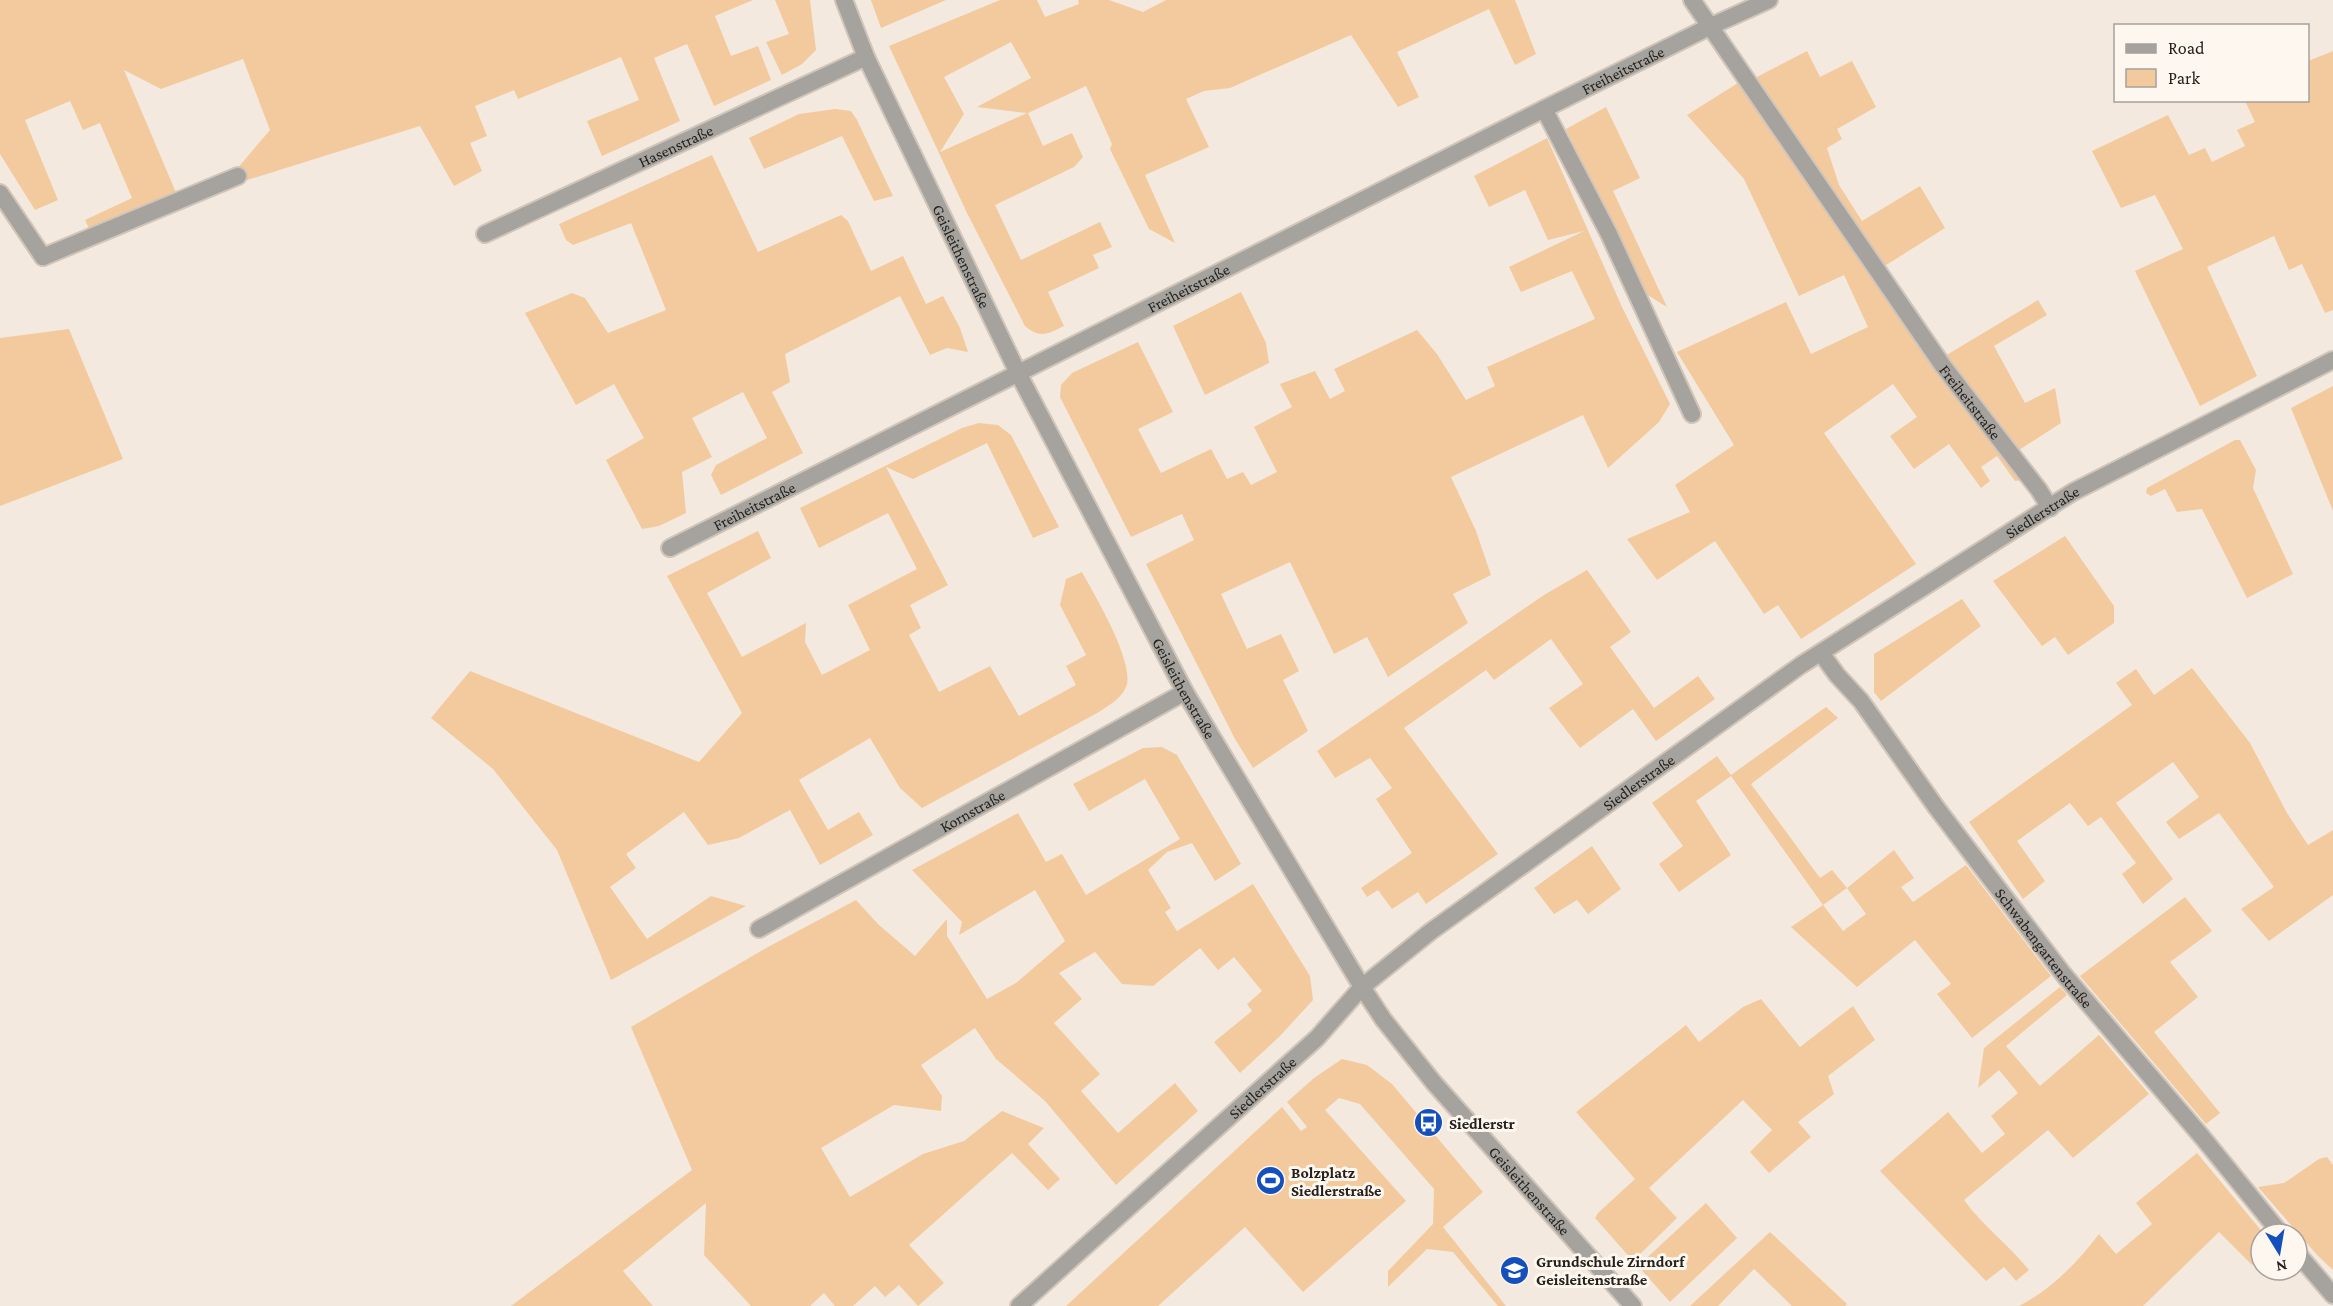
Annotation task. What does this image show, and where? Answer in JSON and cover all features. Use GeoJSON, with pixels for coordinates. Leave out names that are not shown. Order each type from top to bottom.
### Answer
{"type":"FeatureCollection","features":[{"type":"Feature","properties":{"kind":"street","name":"Geisleithenstraße"},"geometry":{"type":"LineString","coordinates":[[844,0],[866,57],[1018,373],[1185,692],[1362,987],[1383,1019],[1434,1083],[1634,1306]]}},
{"type":"Feature","properties":{"kind":"street"},"geometry":{"type":"LineString","coordinates":[[1692,0],[1709,27]]}},
{"type":"Feature","properties":{"kind":"street","name":"Freiheitstraße"},"geometry":{"type":"LineString","coordinates":[[670,548],[1544,109],[1709,27],[1769,0]]}},
{"type":"Feature","properties":{"kind":"street","name":"Freiheitstraße"},"geometry":{"type":"LineString","coordinates":[[1709,27],[1943,366],[2039,490],[2050,508]]}},
{"type":"Feature","properties":{"kind":"street","name":"Hasenstraße"},"geometry":{"type":"LineString","coordinates":[[485,234],[866,57]]}},
{"type":"Feature","properties":{"kind":"street"},"geometry":{"type":"LineString","coordinates":[[1544,109],[1610,234],[1692,414]]}},
{"type":"Feature","properties":{"kind":"street"},"geometry":{"type":"LineString","coordinates":[[0,193],[43,257],[238,176]]}},
{"type":"Feature","properties":{"kind":"street","name":"Siedlerstraße"},"geometry":{"type":"LineString","coordinates":[[1019,1306],[1317,1038],[1362,987],[1430,932],[1821,653],[2073,492],[2333,360]]}},
{"type":"Feature","properties":{"kind":"street","name":"Schwabengartenstraße"},"geometry":{"type":"LineString","coordinates":[[1821,653],[1861,701],[1936,807],[2064,975],[2210,1146],[2271,1222]]}},
{"type":"Feature","properties":{"kind":"street","name":"Kornstraße"},"geometry":{"type":"LineString","coordinates":[[759,929],[1185,692]]}},
{"type":"Feature","properties":{"kind":"street"},"geometry":{"type":"LineString","coordinates":[[2309,1267],[2333,1295]]}},
{"type":"Feature","properties":{"kind":"green space"},"geometry":{"type":"Polygon","coordinates":[[[0,0],[753,0],[715,16],[731,56],[758,46],[771,80],[714,106],[687,44],[654,58],[680,121],[602,156],[587,121],[639,100],[621,57],[518,99],[514,90],[475,106],[487,136],[470,143],[482,171],[454,186],[420,126],[241,182],[236,170],[270,130],[243,59],[161,89],[124,70],[177,195],[91,233],[85,220],[132,198],[100,123],[83,130],[70,101],[25,120],[58,200],[35,210],[0,154],[0,0]]]}},
{"type":"Feature","properties":{"kind":"green space"},"geometry":{"type":"Polygon","coordinates":[[[775,0],[810,0],[816,50],[802,64],[782,75],[766,42],[789,34],[775,0]]]}},
{"type":"Feature","properties":{"kind":"green space"},"geometry":{"type":"Polygon","coordinates":[[[871,0],[946,0],[881,28],[871,0]]]}},
{"type":"Feature","properties":{"kind":"green space"},"geometry":{"type":"Polygon","coordinates":[[[1000,0],[1037,0],[1045,17],[1079,4],[1078,0],[1109,0],[1143,12],[1166,0],[1515,0],[1536,54],[1515,65],[1489,9],[1397,52],[1419,97],[1398,107],[1351,35],[1230,88],[1204,91],[1186,99],[1209,147],[1145,175],[1175,243],[1149,229],[1110,149],[1112,144],[1086,86],[1028,113],[1043,146],[1072,133],[1083,157],[1074,167],[995,205],[1021,260],[1100,222],[1112,247],[1093,255],[1099,268],[1048,292],[1064,326],[1040,334],[1025,326],[967,213],[889,46],[1000,0]],[[1011,42],[944,77],[964,114],[940,152],[1027,113],[977,107],[1031,78],[1011,42]]]}},
{"type":"Feature","properties":{"kind":"green space"},"geometry":{"type":"Polygon","coordinates":[[[1807,51],[1820,77],[1852,61],[1876,107],[1837,129],[1842,139],[1827,148],[1839,185],[1862,221],[1920,186],[1945,228],[1883,267],[1753,79],[1807,51]]]}},
{"type":"Feature","properties":{"kind":"green space"},"geometry":{"type":"Polygon","coordinates":[[[2333,51],[2333,310],[2325,313],[2302,264],[2289,270],[2274,236],[2207,267],[2257,376],[2200,406],[2135,271],[2183,249],[2155,195],[2121,208],[2092,151],[2168,115],[2189,155],[2205,148],[2212,162],[2245,146],[2237,130],[2255,122],[2245,102],[2309,102],[2309,61],[2333,51]]]}},
{"type":"Feature","properties":{"kind":"green space"},"geometry":{"type":"Polygon","coordinates":[[[1738,83],[1928,360],[2024,480],[2015,481],[1997,456],[1981,467],[1990,481],[1981,488],[1949,444],[1914,469],[1890,436],[1917,417],[1893,384],[1824,433],[1916,564],[1801,639],[1778,605],[1764,614],[1715,541],[1657,580],[1627,539],[1690,512],[1675,485],[1734,445],[1677,352],[1786,302],[1811,354],[1868,327],[1844,275],[1799,296],[1744,179],[1687,115],[1738,83]]]}},
{"type":"Feature","properties":{"kind":"green space"},"geometry":{"type":"Polygon","coordinates":[[[1606,107],[1640,178],[1613,191],[1667,307],[1646,294],[1566,129],[1606,107]]]}},
{"type":"Feature","properties":{"kind":"green space"},"geometry":{"type":"Polygon","coordinates":[[[835,109],[851,111],[857,120],[893,196],[874,201],[842,136],[764,169],[749,138],[799,114],[835,109]]]}},
{"type":"Feature","properties":{"kind":"green space"},"geometry":{"type":"Polygon","coordinates":[[[1547,138],[1622,307],[1670,404],[1659,422],[1608,468],[1583,415],[1451,477],[1476,531],[1491,575],[1453,594],[1468,623],[1388,677],[1367,637],[1334,654],[1290,562],[1221,594],[1247,649],[1281,634],[1299,671],[1283,680],[1308,731],[1253,768],[1235,739],[1146,564],[1194,540],[1182,514],[1131,537],[1060,397],[1061,385],[1072,373],[1138,342],[1173,412],[1138,429],[1161,473],[1211,449],[1227,479],[1243,472],[1251,485],[1277,472],[1254,427],[1292,407],[1280,384],[1315,371],[1330,399],[1345,391],[1334,369],[1417,330],[1437,354],[1466,400],[1495,386],[1487,367],[1595,319],[1572,271],[1521,292],[1509,267],[1584,231],[1548,240],[1525,190],[1489,207],[1474,176],[1547,138]]]}},
{"type":"Feature","properties":{"kind":"green space"},"geometry":{"type":"Polygon","coordinates":[[[712,155],[758,252],[841,215],[848,221],[871,271],[903,256],[926,304],[943,296],[960,328],[968,352],[947,348],[930,355],[900,296],[785,354],[790,382],[772,392],[803,453],[721,495],[711,475],[716,465],[767,438],[743,392],[692,418],[712,457],[682,472],[686,513],[659,526],[642,529],[606,460],[644,438],[614,384],[576,405],[525,313],[572,293],[585,298],[608,333],[666,310],[631,223],[573,245],[566,240],[559,224],[712,155]]]}},
{"type":"Feature","properties":{"kind":"green space"},"geometry":{"type":"Polygon","coordinates":[[[1241,292],[1266,343],[1269,363],[1205,395],[1173,326],[1241,292]]]}},
{"type":"Feature","properties":{"kind":"green space"},"geometry":{"type":"Polygon","coordinates":[[[2038,300],[2047,315],[1994,346],[2025,403],[2055,388],[2061,423],[2019,450],[1945,356],[2038,300]]]}},
{"type":"Feature","properties":{"kind":"green space"},"geometry":{"type":"Polygon","coordinates":[[[69,329],[123,459],[0,506],[0,338],[69,329]]]}},
{"type":"Feature","properties":{"kind":"green space"},"geometry":{"type":"Polygon","coordinates":[[[2333,386],[2333,511],[2291,408],[2333,386]]]}},
{"type":"Feature","properties":{"kind":"green space"},"geometry":{"type":"Polygon","coordinates":[[[979,423],[998,425],[1011,435],[1059,527],[1033,538],[987,443],[913,479],[886,467],[948,585],[910,605],[921,628],[909,635],[939,692],[990,666],[1019,716],[1076,685],[1066,666],[1086,655],[1060,605],[1066,579],[1082,572],[1120,646],[1127,676],[1124,691],[1099,712],[922,808],[900,788],[870,738],[799,780],[828,830],[859,812],[873,835],[820,865],[790,810],[739,838],[708,845],[684,812],[626,854],[636,868],[610,887],[647,939],[711,896],[746,906],[611,980],[557,850],[493,769],[431,718],[470,671],[699,762],[742,713],[667,576],[758,531],[771,558],[707,593],[742,657],[806,623],[805,642],[822,675],[870,650],[848,605],[917,569],[888,513],[819,548],[800,508],[962,428],[979,423]]]}},
{"type":"Feature","properties":{"kind":"green space"},"geometry":{"type":"Polygon","coordinates":[[[2235,440],[2240,440],[2256,470],[2253,488],[2293,574],[2247,598],[2202,509],[2177,512],[2165,489],[2151,496],[2146,493],[2147,488],[2235,440]]]}},
{"type":"Feature","properties":{"kind":"green space"},"geometry":{"type":"Polygon","coordinates":[[[2065,536],[2114,606],[2114,623],[2068,655],[2055,637],[2042,646],[1993,581],[2065,536]]]}},
{"type":"Feature","properties":{"kind":"green space"},"geometry":{"type":"Polygon","coordinates":[[[1587,570],[1631,632],[1610,647],[1654,708],[1698,676],[1715,699],[1656,741],[1633,709],[1580,748],[1549,708],[1583,684],[1551,639],[1494,680],[1486,670],[1404,728],[1498,854],[1426,904],[1418,892],[1392,909],[1378,890],[1367,897],[1361,888],[1412,853],[1376,799],[1392,788],[1370,758],[1335,778],[1317,751],[1544,595],[1587,570]]]}},
{"type":"Feature","properties":{"kind":"green space"},"geometry":{"type":"Polygon","coordinates":[[[1962,599],[1981,626],[1881,701],[1874,692],[1874,654],[1962,599]]]}},
{"type":"Feature","properties":{"kind":"green space"},"geometry":{"type":"Polygon","coordinates":[[[2192,668],[2250,743],[2287,813],[2308,845],[2333,830],[2333,895],[2269,941],[2241,909],[2274,887],[2219,813],[2179,839],[2166,822],[2199,797],[2173,762],[2116,803],[2173,879],[2143,904],[2122,874],[2136,863],[2101,817],[2088,826],[2070,803],[2017,841],[2045,881],[2023,899],[1969,822],[2132,705],[2116,683],[2136,669],[2154,695],[2192,668]]]}},
{"type":"Feature","properties":{"kind":"green space"},"geometry":{"type":"Polygon","coordinates":[[[1826,707],[1838,718],[1751,784],[1820,878],[1832,870],[1847,888],[1823,905],[1731,776],[1696,801],[1731,855],[1679,892],[1659,864],[1683,846],[1652,803],[1717,756],[1731,775],[1826,707]]]}},
{"type":"Feature","properties":{"kind":"green space"},"geometry":{"type":"Polygon","coordinates":[[[1162,747],[1177,755],[1241,864],[1215,881],[1192,843],[1167,852],[1148,870],[1171,908],[1165,912],[1177,931],[1253,884],[1310,976],[1313,1000],[1279,1037],[1240,1073],[1214,1042],[1252,1011],[1247,1004],[1262,991],[1234,957],[1218,970],[1200,948],[1153,986],[1122,984],[1095,952],[1059,973],[1082,999],[1054,1023],[1100,1074],[1081,1091],[1118,1133],[1175,1083],[1198,1111],[1116,1185],[1045,1101],[996,1059],[975,1028],[921,1065],[942,1096],[941,1111],[894,1105],[821,1148],[850,1197],[923,1154],[964,1141],[1002,1111],[1044,1128],[1028,1144],[1060,1179],[1048,1190],[1012,1153],[909,1245],[944,1283],[918,1306],[899,1285],[885,1297],[875,1286],[853,1306],[835,1306],[824,1293],[810,1306],[751,1306],[704,1255],[706,1203],[623,1271],[653,1306],[511,1306],[692,1170],[631,1027],[768,947],[856,900],[878,924],[915,956],[947,919],[947,936],[987,999],[1016,983],[1065,941],[1035,890],[959,935],[962,922],[912,870],[1018,813],[1046,862],[1062,854],[1086,895],[1180,839],[1145,779],[1089,811],[1073,784],[1143,748],[1162,747]]]}},
{"type":"Feature","properties":{"kind":"green space"},"geometry":{"type":"Polygon","coordinates":[[[1592,846],[1621,889],[1588,914],[1577,900],[1554,914],[1534,888],[1592,846]]]}},
{"type":"Feature","properties":{"kind":"green space"},"geometry":{"type":"Polygon","coordinates":[[[1894,850],[1914,878],[1901,887],[1913,902],[1966,865],[2051,976],[1972,1038],[1937,994],[1951,984],[1915,940],[1857,987],[1791,927],[1823,905],[1843,931],[1866,914],[1847,888],[1894,850]]]}},
{"type":"Feature","properties":{"kind":"green space"},"geometry":{"type":"Polygon","coordinates":[[[2185,897],[2212,931],[2170,962],[2198,997],[2154,1032],[2220,1113],[2206,1124],[2080,976],[2185,897]]]}},
{"type":"Feature","properties":{"kind":"green space"},"geometry":{"type":"Polygon","coordinates":[[[2060,987],[2067,995],[2006,1046],[2040,1086],[2099,1035],[2149,1094],[2073,1158],[2048,1130],[1964,1200],[2029,1270],[2016,1281],[2004,1267],[1986,1281],[1880,1171],[1948,1112],[1982,1153],[2005,1134],[1991,1116],[2018,1093],[1999,1070],[1978,1088],[1984,1048],[2060,987]]]}},
{"type":"Feature","properties":{"kind":"green space"},"geometry":{"type":"Polygon","coordinates":[[[1761,999],[1800,1047],[1853,1006],[1875,1040],[1828,1076],[1834,1094],[1798,1122],[1811,1137],[1769,1173],[1750,1152],[1772,1130],[1743,1100],[1649,1188],[1677,1218],[1633,1261],[1595,1218],[1635,1179],[1576,1112],[1686,1025],[1699,1042],[1743,1007],[1761,999]]]}},
{"type":"Feature","properties":{"kind":"green space"},"geometry":{"type":"Polygon","coordinates":[[[1342,1059],[1367,1065],[1392,1084],[1483,1192],[1443,1227],[1506,1306],[1498,1306],[1453,1252],[1427,1249],[1388,1287],[1388,1271],[1433,1224],[1434,1189],[1360,1104],[1339,1098],[1325,1110],[1406,1201],[1303,1292],[1245,1227],[1158,1306],[1066,1306],[1282,1107],[1301,1131],[1307,1127],[1287,1102],[1314,1078],[1342,1059]]]}},
{"type":"Feature","properties":{"kind":"green space"},"geometry":{"type":"Polygon","coordinates":[[[2197,1153],[2254,1222],[2249,1222],[2249,1262],[2219,1232],[2143,1306],[2019,1306],[2042,1292],[2063,1274],[2099,1234],[2116,1254],[2152,1224],[2136,1203],[2197,1153]]]}},
{"type":"Feature","properties":{"kind":"green space"},"geometry":{"type":"Polygon","coordinates":[[[2327,1157],[2333,1165],[2333,1270],[2309,1246],[2309,1222],[2288,1222],[2258,1187],[2284,1183],[2319,1159],[2327,1157]]]}},
{"type":"Feature","properties":{"kind":"green space"},"geometry":{"type":"Polygon","coordinates":[[[1706,1203],[1737,1238],[1670,1302],[1638,1266],[1706,1203]]]}},
{"type":"Feature","properties":{"kind":"green space"},"geometry":{"type":"Polygon","coordinates":[[[1770,1232],[1847,1304],[1845,1306],[1792,1306],[1754,1269],[1718,1306],[1690,1306],[1770,1232]]]}},
{"type":"Feature","properties":{"kind":"place","name":"Siedlerstr"},"geometry":{"type":"Point","coordinates":[1428,1123]}},
{"type":"Feature","properties":{"kind":"place","name":"Bolzplatz Siedlerstraße"},"geometry":{"type":"Point","coordinates":[1270,1181]}},
{"type":"Feature","properties":{"kind":"place","name":"Grundschule Zirndorf Geisleitenstraße"},"geometry":{"type":"Point","coordinates":[1515,1270]}}]}
